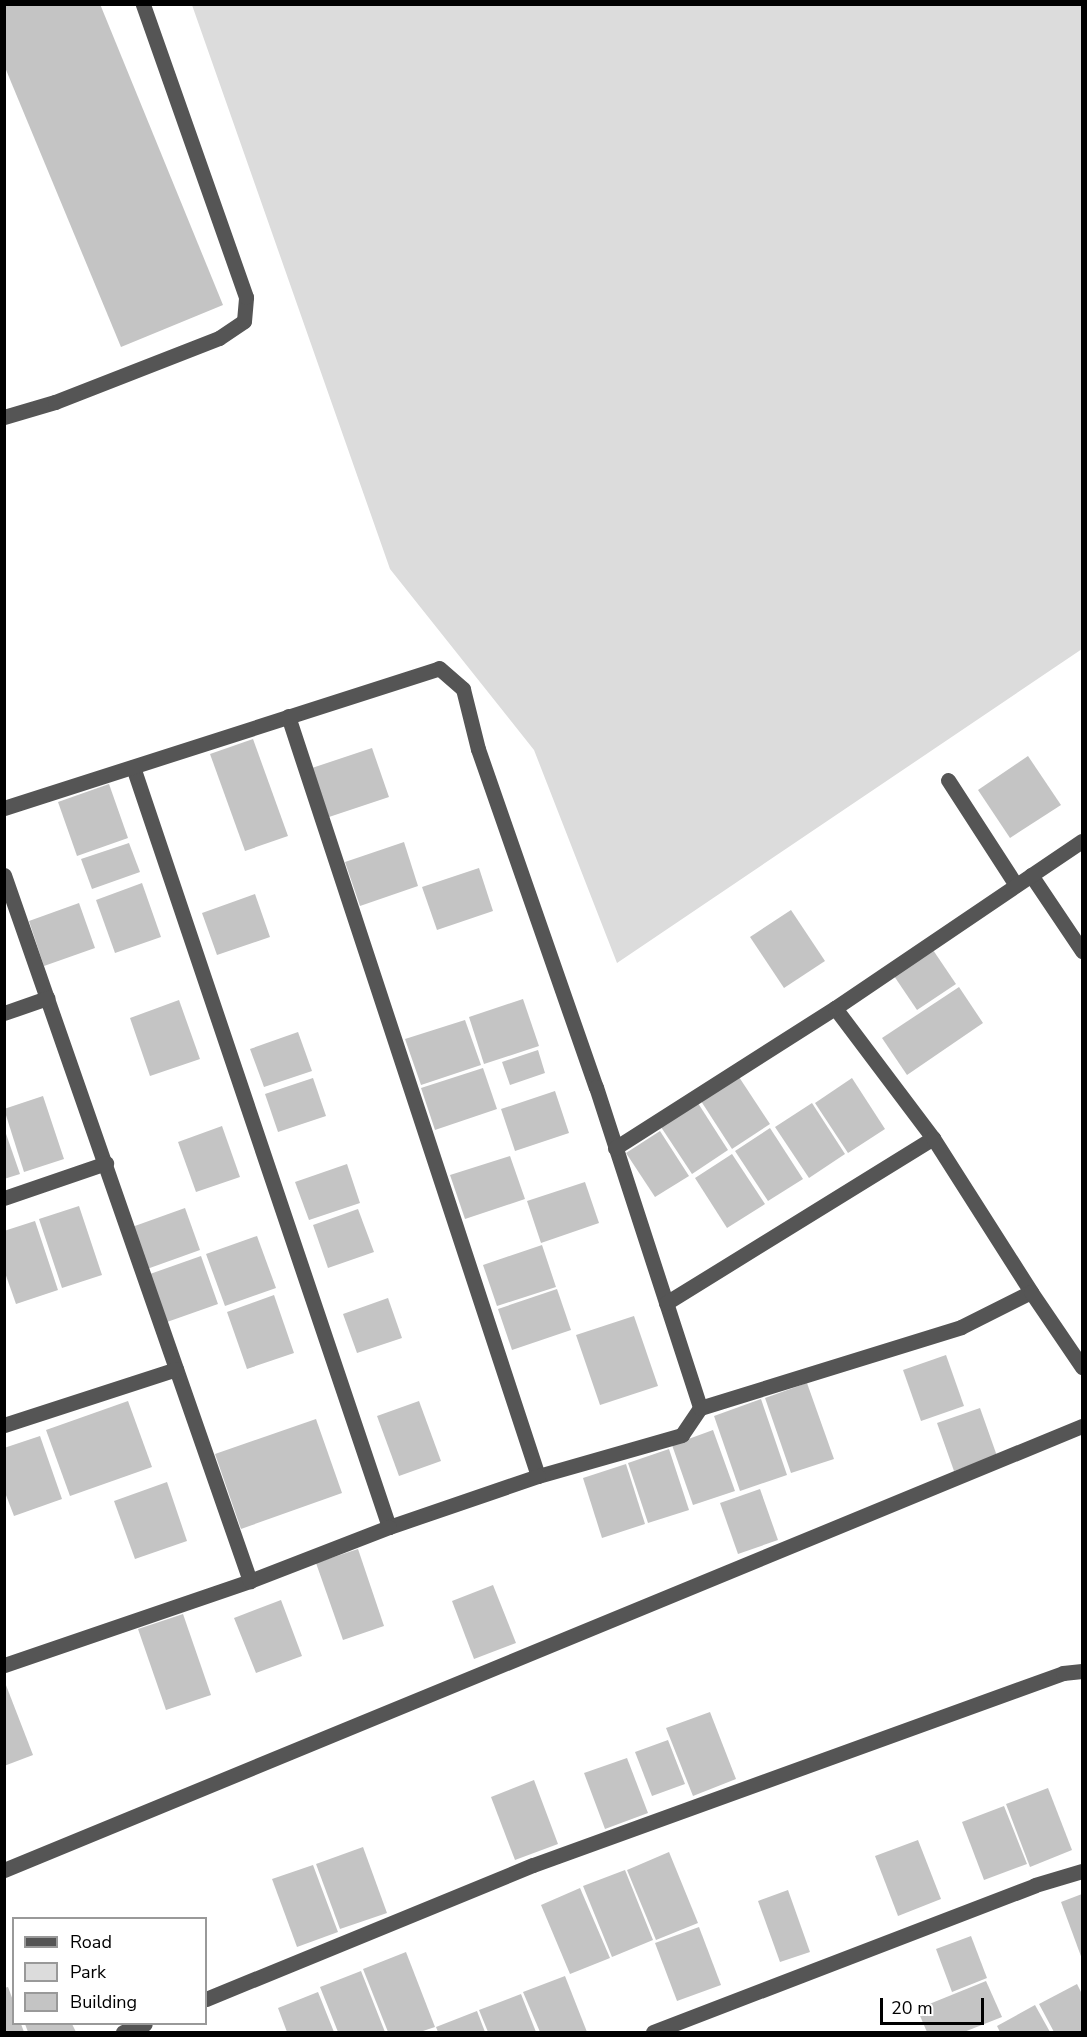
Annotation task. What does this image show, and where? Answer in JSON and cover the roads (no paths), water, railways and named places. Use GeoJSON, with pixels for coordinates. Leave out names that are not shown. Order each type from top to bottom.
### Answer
{"type":"FeatureCollection","features":[{"type":"Feature","properties":{"kind":"street"},"geometry":{"type":"LineString","coordinates":[[4,417],[55,402],[219,338],[244,321],[246,297],[143,4]]}},
{"type":"Feature","properties":{"kind":"street"},"geometry":{"type":"LineString","coordinates":[[4,808],[439,668],[463,688],[478,749],[615,1148],[700,1408]]}},
{"type":"Feature","properties":{"kind":"street"},"geometry":{"type":"LineString","coordinates":[[288,716],[538,1476]]}},
{"type":"Feature","properties":{"kind":"street"},"geometry":{"type":"LineString","coordinates":[[132,766],[389,1527]]}},
{"type":"Feature","properties":{"kind":"street"},"geometry":{"type":"LineString","coordinates":[[948,780],[1016,885]]}},
{"type":"Feature","properties":{"kind":"street"},"geometry":{"type":"LineString","coordinates":[[615,1148],[835,1008],[1083,842]]}},
{"type":"Feature","properties":{"kind":"street"},"geometry":{"type":"LineString","coordinates":[[4,875],[250,1581]]}},
{"type":"Feature","properties":{"kind":"street"},"geometry":{"type":"LineString","coordinates":[[1032,875],[1083,951]]}},
{"type":"Feature","properties":{"kind":"street"},"geometry":{"type":"LineString","coordinates":[[4,1013],[47,998]]}},
{"type":"Feature","properties":{"kind":"street"},"geometry":{"type":"LineString","coordinates":[[835,1008],[933,1138],[1031,1292],[1083,1368]]}},
{"type":"Feature","properties":{"kind":"street"},"geometry":{"type":"LineString","coordinates":[[666,1303],[933,1138]]}},
{"type":"Feature","properties":{"kind":"street"},"geometry":{"type":"LineString","coordinates":[[4,1198],[106,1163]]}},
{"type":"Feature","properties":{"kind":"street"},"geometry":{"type":"LineString","coordinates":[[4,1665],[250,1581],[389,1527],[538,1476],[682,1435],[700,1408],[961,1327],[1031,1292]]}},
{"type":"Feature","properties":{"kind":"street"},"geometry":{"type":"LineString","coordinates":[[4,1425],[176,1369]]}},
{"type":"Feature","properties":{"kind":"street"},"geometry":{"type":"LineString","coordinates":[[4,1870],[1083,1426]]}},
{"type":"Feature","properties":{"kind":"street"},"geometry":{"type":"LineString","coordinates":[[207,1999],[533,1865],[1063,1673],[1083,1671]]}},
{"type":"Feature","properties":{"kind":"street"},"geometry":{"type":"LineString","coordinates":[[653,2032],[1035,1885],[1083,1871]]}},
{"type":"Feature","properties":{"kind":"street"},"geometry":{"type":"LineString","coordinates":[[123,2032],[142,2025]]}}]}
